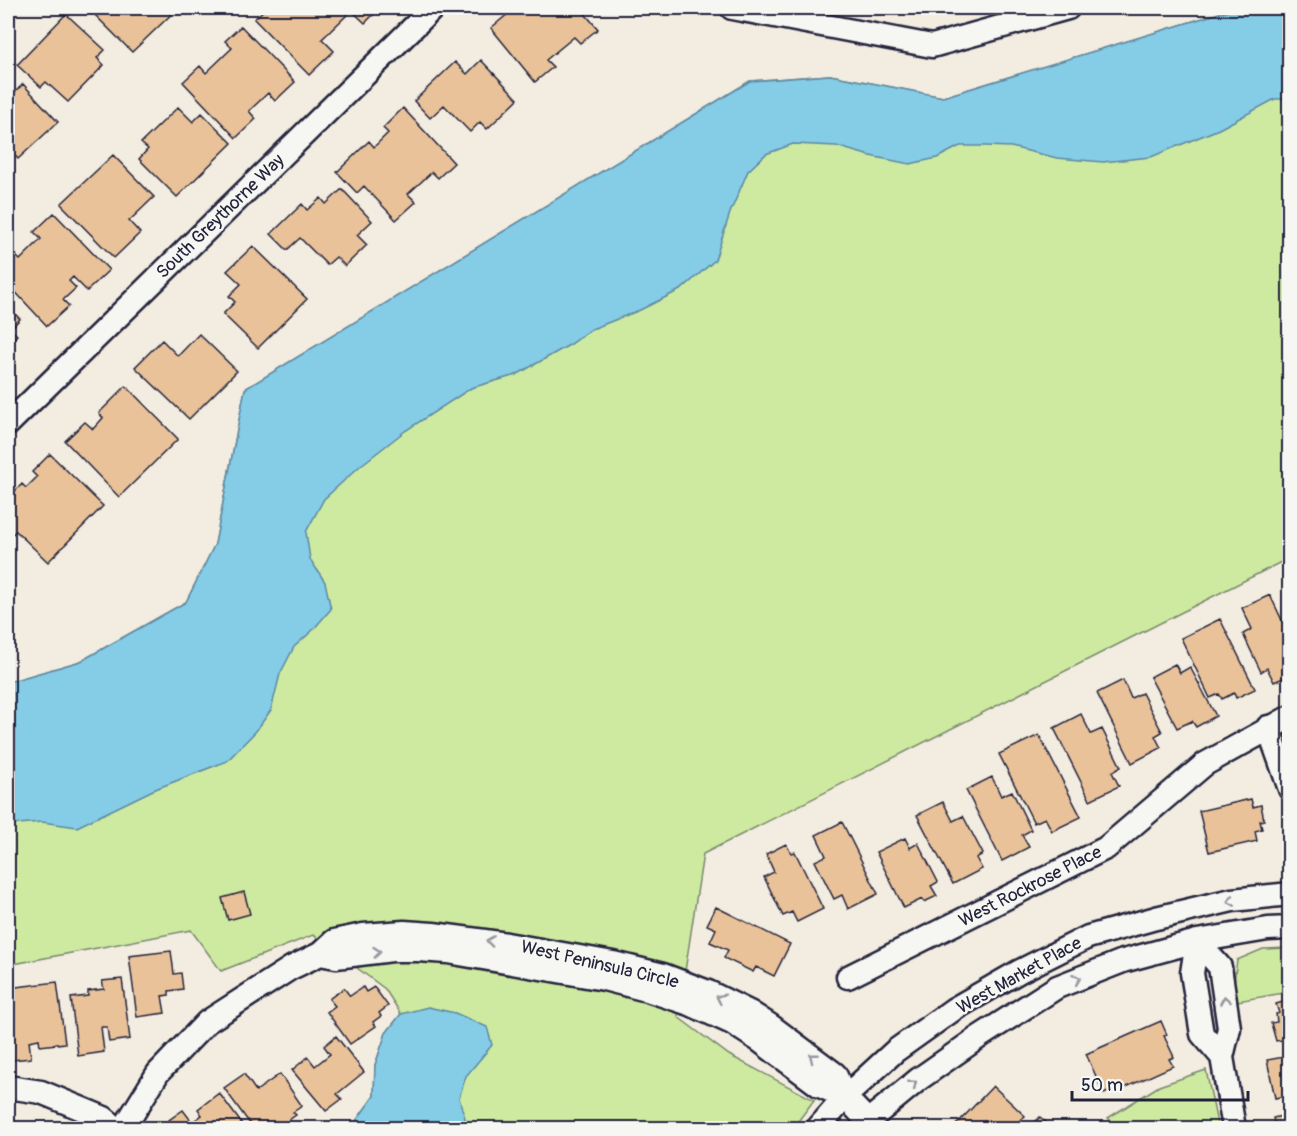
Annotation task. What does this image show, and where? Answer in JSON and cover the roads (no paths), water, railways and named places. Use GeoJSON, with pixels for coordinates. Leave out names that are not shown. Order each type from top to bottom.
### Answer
{"type":"FeatureCollection","features":[{"type":"Feature","properties":{"kind":"street","name":"South Greythorne Way"},"geometry":{"type":"LineString","coordinates":[[8,424],[434,8]]}},
{"type":"Feature","properties":{"kind":"street"},"geometry":{"type":"LineString","coordinates":[[732,8],[932,46],[1068,8]]}},
{"type":"Feature","properties":{"kind":"street","name":"West Rockrose Place"},"geometry":{"type":"LineString","coordinates":[[848,977],[1106,848],[1205,764],[1290,717]]}},
{"type":"Feature","properties":{"kind":"street"},"geometry":{"type":"LineString","coordinates":[[1268,728],[1290,789]]}},
{"type":"Feature","properties":{"kind":"street","name":"West Market Place"},"geometry":{"type":"LineString","coordinates":[[865,1119],[896,1051],[954,1010],[1020,970],[1088,937],[1232,900],[1290,894]]}},
{"type":"Feature","properties":{"kind":"street","name":"West Market Place"},"geometry":{"type":"LineString","coordinates":[[865,1119],[979,1036],[1057,987],[1123,961],[1197,940],[1268,929],[1290,928]]}},
{"type":"Feature","properties":{"kind":"street"},"geometry":{"type":"LineString","coordinates":[[1197,940],[1220,967],[1229,1028],[1222,1057],[1234,1128]]}},
{"type":"Feature","properties":{"kind":"street","name":"West Peninsula Circle"},"geometry":{"type":"LineString","coordinates":[[124,1128],[158,1073],[207,1022],[291,968],[320,954],[336,957],[392,950],[448,952],[604,979],[690,1004],[732,1023],[760,1041],[865,1119]]}},
{"type":"Feature","properties":{"kind":"street"},"geometry":{"type":"LineString","coordinates":[[8,1087],[41,1092],[104,1118],[116,1128]]}},
{"type":"Feature","properties":{"kind":"street"},"geometry":{"type":"LineString","coordinates":[[818,1128],[865,1119]]}},
{"type":"Feature","properties":{"kind":"water"},"geometry":{"type":"Polygon","coordinates":[[[1236,8],[1289,8],[1289,99],[1275,99],[1219,129],[1151,157],[1103,162],[1057,158],[1011,147],[960,146],[937,158],[910,164],[836,146],[793,144],[766,154],[748,171],[730,213],[715,260],[682,289],[640,310],[592,329],[571,344],[516,375],[471,388],[405,431],[360,466],[324,499],[306,532],[310,559],[325,582],[331,609],[294,647],[280,674],[271,710],[256,731],[227,761],[153,790],[77,827],[42,822],[8,827],[8,682],[81,661],[186,602],[215,544],[245,389],[750,81],[830,75],[943,97],[1236,8]]]}},
{"type":"Feature","properties":{"kind":"water"},"geometry":{"type":"Polygon","coordinates":[[[428,1007],[455,1013],[487,1027],[492,1045],[466,1076],[459,1098],[468,1128],[351,1128],[374,1096],[375,1065],[386,1033],[401,1014],[428,1007]]]}}]}
